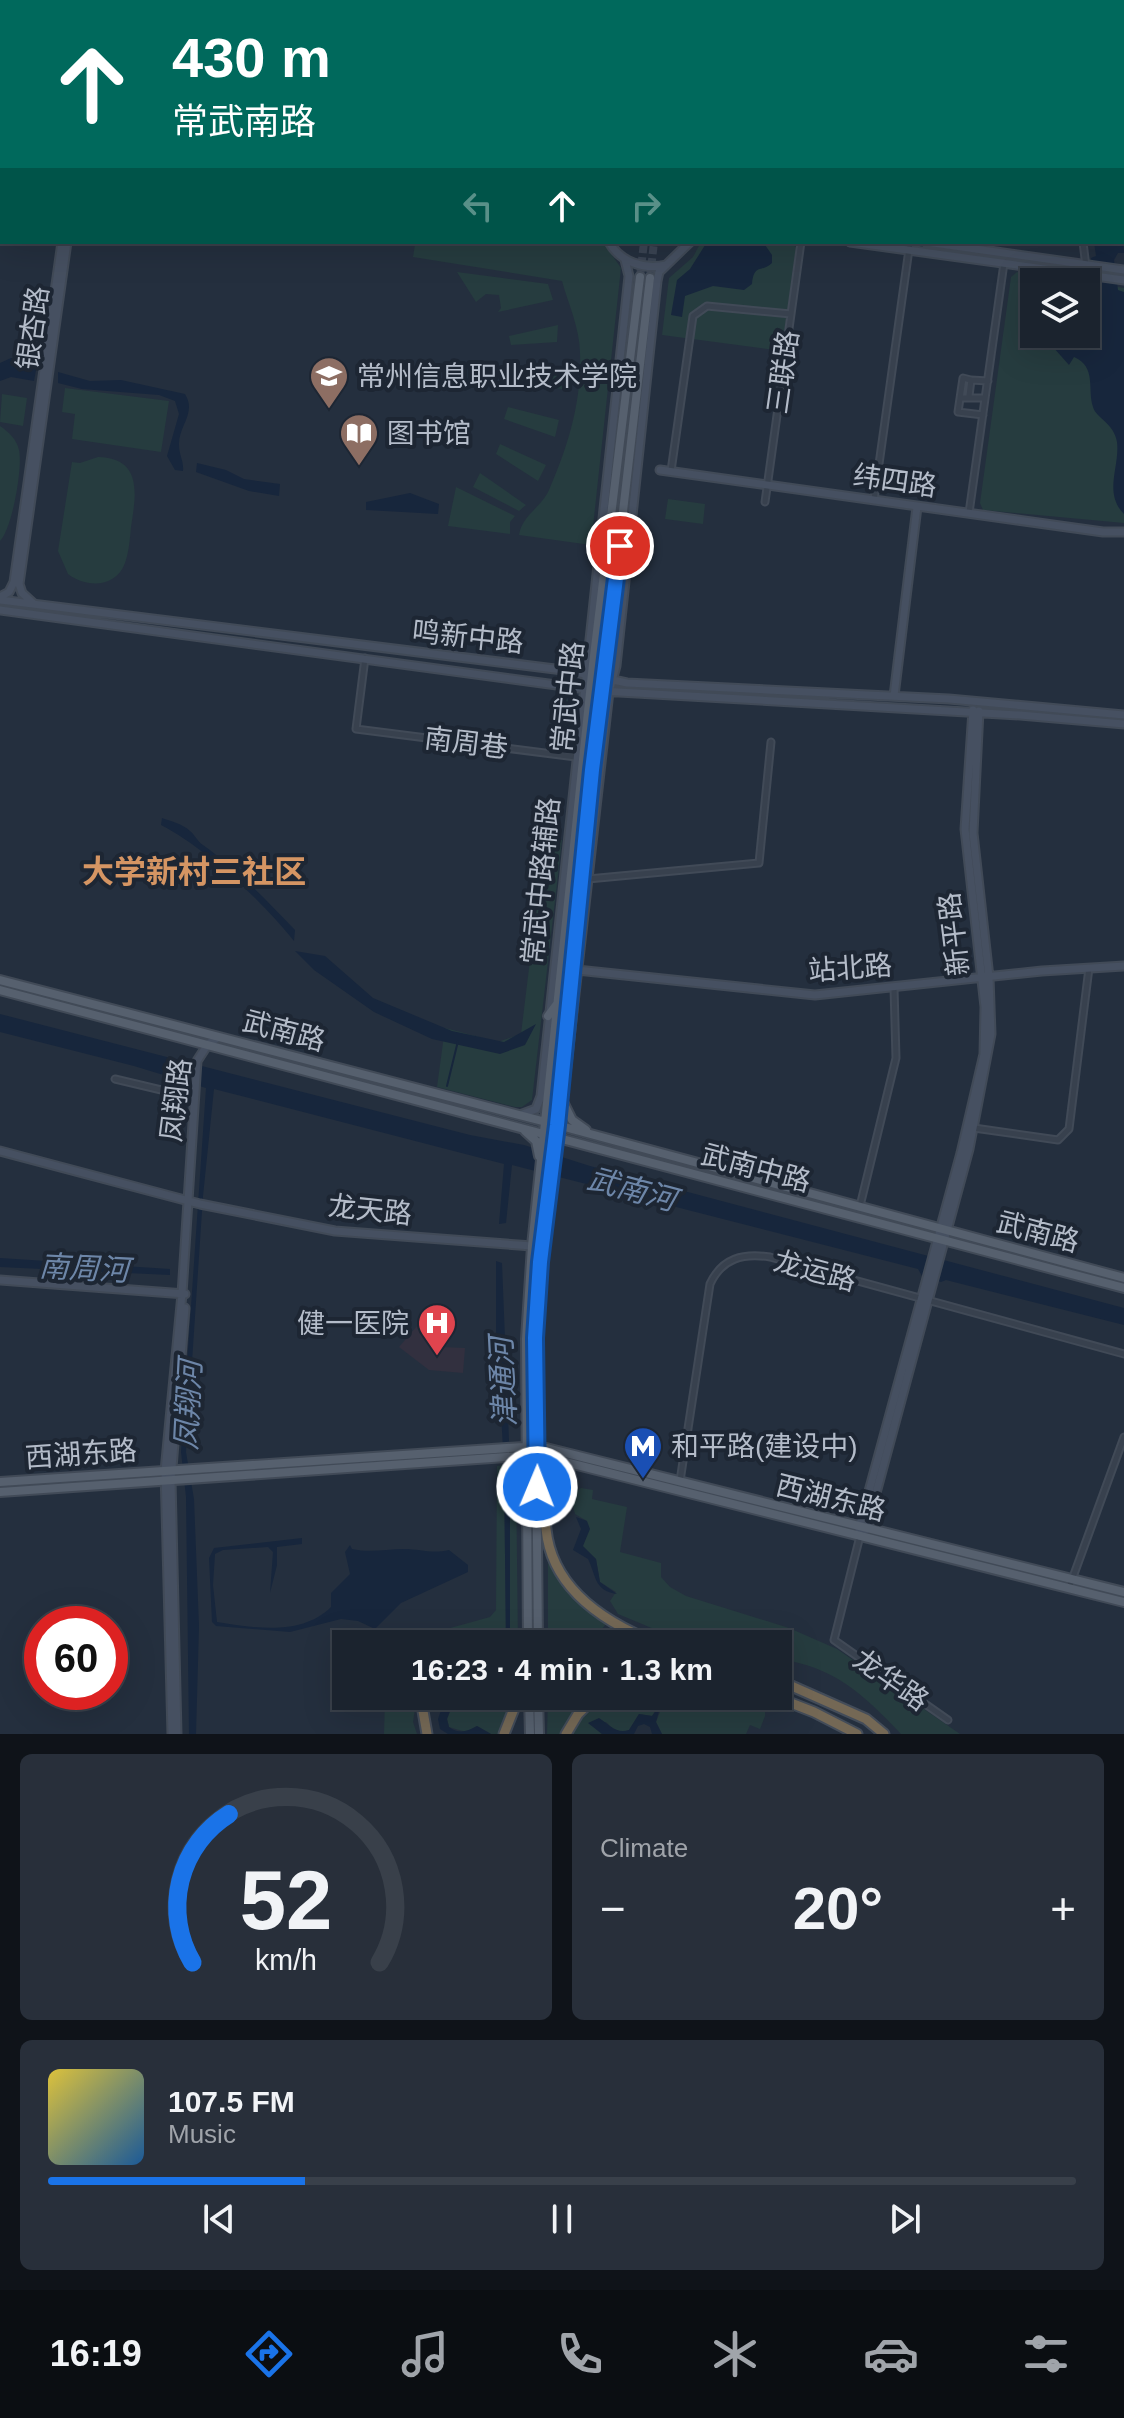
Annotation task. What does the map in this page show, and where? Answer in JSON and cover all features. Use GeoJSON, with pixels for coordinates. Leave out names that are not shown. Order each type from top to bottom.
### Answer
{"type":"FeatureCollection","features":[{"type":"Feature","properties":{"kind":"highway"},"geometry":{"type":"LineString","coordinates":[[532,1450],[544,1470],[546,1533],[562,1572],[582,1602],[627,1630]]}},
{"type":"Feature","properties":{"kind":"highway"},"geometry":{"type":"LineString","coordinates":[[792,1686],[866,1719],[884,1734]]}},
{"type":"Feature","properties":{"kind":"highway"},"geometry":{"type":"LineString","coordinates":[[792,1703],[857,1734]]}},
{"type":"Feature","properties":{"kind":"highway"},"geometry":{"type":"LineString","coordinates":[[419,1710],[425,1734]]}},
{"type":"Feature","properties":{"kind":"highway"},"geometry":{"type":"LineString","coordinates":[[504,1734],[513,1710]]}},
{"type":"Feature","properties":{"kind":"highway"},"geometry":{"type":"LineString","coordinates":[[566,1734],[582,1710]]}},
{"type":"Feature","properties":{"kind":"main road","name":"常武中路"},"geometry":{"type":"LineString","coordinates":[[532,1450],[526,1339],[541,1172],[540,1148],[545,1135],[577,833],[582,782],[580,761],[596,692],[608,680],[645,278],[589,675],[596,692],[576,970],[535,1338],[532,1450]]}},
{"type":"Feature","properties":{"kind":"main road"},"geometry":{"type":"LineString","coordinates":[[580,761],[575,774],[582,782]]}},
{"type":"Feature","properties":{"kind":"main road"},"geometry":{"type":"LineString","coordinates":[[570,822],[577,833]]}},
{"type":"Feature","properties":{"kind":"main road"},"geometry":{"type":"LineString","coordinates":[[581,886],[588,879],[582,870]]}},
{"type":"Feature","properties":{"kind":"main road","name":"武南路"},"geometry":{"type":"LineString","coordinates":[[0,980],[520,1115],[546,1118],[557,1125]]}},
{"type":"Feature","properties":{"kind":"main road","name":"武南路"},"geometry":{"type":"LineString","coordinates":[[0,990],[556,1137]]}},
{"type":"Feature","properties":{"kind":"main road"},"geometry":{"type":"LineString","coordinates":[[548,1016],[559,1000]]}},
{"type":"Feature","properties":{"kind":"main road"},"geometry":{"type":"LineString","coordinates":[[541,1096],[546,1118]]}},
{"type":"Feature","properties":{"kind":"main road"},"geometry":{"type":"LineString","coordinates":[[561,1098],[572,1120],[597,1136]]}},
{"type":"Feature","properties":{"kind":"main road","name":"武南中路"},"geometry":{"type":"LineString","coordinates":[[557,1125],[943,1229]]}},
{"type":"Feature","properties":{"kind":"main road"},"geometry":{"type":"LineString","coordinates":[[512,1126],[530,1133],[540,1148]]}},
{"type":"Feature","properties":{"kind":"main road","name":"武南中路"},"geometry":{"type":"LineString","coordinates":[[556,1137],[940,1241]]}},
{"type":"Feature","properties":{"kind":"main road"},"geometry":{"type":"LineString","coordinates":[[555,1152],[562,1146],[577,1143]]}},
{"type":"Feature","properties":{"kind":"main road","name":"武南路"},"geometry":{"type":"LineString","coordinates":[[943,1229],[1124,1278]]}},
{"type":"Feature","properties":{"kind":"main road","name":"武南路"},"geometry":{"type":"LineString","coordinates":[[940,1241],[1124,1288]]}},
{"type":"Feature","properties":{"kind":"main road"},"geometry":{"type":"LineString","coordinates":[[500,1451],[532,1450]]}},
{"type":"Feature","properties":{"kind":"main road"},"geometry":{"type":"LineString","coordinates":[[528,1630],[532,1450]]}},
{"type":"Feature","properties":{"kind":"main road"},"geometry":{"type":"LineString","coordinates":[[532,1450],[538,1630]]}},
{"type":"Feature","properties":{"kind":"main road","name":"西湖东路"},"geometry":{"type":"LineString","coordinates":[[532,1450],[680,1483],[862,1531]]}},
{"type":"Feature","properties":{"kind":"main road","name":"西湖东路"},"geometry":{"type":"LineString","coordinates":[[532,1450],[1071,1584],[1124,1602]]}},
{"type":"Feature","properties":{"kind":"main road","name":"西湖东路"},"geometry":{"type":"LineString","coordinates":[[0,1492],[168,1476],[186,1469],[500,1451]]}},
{"type":"Feature","properties":{"kind":"main road","name":"西湖东路"},"geometry":{"type":"LineString","coordinates":[[0,1482],[168,1476],[187,1479],[500,1451]]}},
{"type":"Feature","properties":{"kind":"main road","name":"西湖东路"},"geometry":{"type":"LineString","coordinates":[[1071,1584],[1124,1592]]}},
{"type":"Feature","properties":{"kind":"main road"},"geometry":{"type":"LineString","coordinates":[[529,1710],[530,1734]]}},
{"type":"Feature","properties":{"kind":"main road"},"geometry":{"type":"LineString","coordinates":[[538,1710],[539,1734]]}},
{"type":"Feature","properties":{"kind":"street","name":"银杏路"},"geometry":{"type":"LineString","coordinates":[[0,598],[9,592],[14,582],[64,244]]}},
{"type":"Feature","properties":{"kind":"street","name":"银杏路"},"geometry":{"type":"LineString","coordinates":[[35,605],[22,593],[19,584],[64,244]]}},
{"type":"Feature","properties":{"kind":"street"},"geometry":{"type":"LineString","coordinates":[[589,675],[629,276],[625,260],[611,244]]}},
{"type":"Feature","properties":{"kind":"street"},"geometry":{"type":"LineString","coordinates":[[608,680],[657,281],[659,272],[688,244]]}},
{"type":"Feature","properties":{"kind":"street","name":"三联路"},"geometry":{"type":"LineString","coordinates":[[765,502],[801,244]]}},
{"type":"Feature","properties":{"kind":"street"},"geometry":{"type":"LineString","coordinates":[[880,244],[1058,268]]}},
{"type":"Feature","properties":{"kind":"street"},"geometry":{"type":"LineString","coordinates":[[937,244],[1073,268]]}},
{"type":"Feature","properties":{"kind":"street"},"geometry":{"type":"LineString","coordinates":[[1083,244],[1089,268]]}},
{"type":"Feature","properties":{"kind":"street"},"geometry":{"type":"LineString","coordinates":[[874,500],[909,246]]}},
{"type":"Feature","properties":{"kind":"street"},"geometry":{"type":"LineString","coordinates":[[625,260],[648,266],[668,265]]}},
{"type":"Feature","properties":{"kind":"street"},"geometry":{"type":"LineString","coordinates":[[969,513],[1004,263]]}},
{"type":"Feature","properties":{"kind":"street"},"geometry":{"type":"LineString","coordinates":[[1100,271],[1120,270]]}},
{"type":"Feature","properties":{"kind":"street"},"geometry":{"type":"LineString","coordinates":[[1100,274],[1122,280]]}},
{"type":"Feature","properties":{"kind":"street"},"geometry":{"type":"LineString","coordinates":[[671,472],[693,316],[707,306],[791,314]]}},
{"type":"Feature","properties":{"kind":"street"},"geometry":{"type":"LineString","coordinates":[[983,415],[958,412],[963,376],[988,381]]}},
{"type":"Feature","properties":{"kind":"street"},"geometry":{"type":"LineString","coordinates":[[969,396],[971,380]]}},
{"type":"Feature","properties":{"kind":"street"},"geometry":{"type":"LineString","coordinates":[[960,398],[985,398]]}},
{"type":"Feature","properties":{"kind":"street","name":"纬四路"},"geometry":{"type":"LineString","coordinates":[[660,470],[917,507],[1124,532]]}},
{"type":"Feature","properties":{"kind":"street"},"geometry":{"type":"LineString","coordinates":[[894,696],[917,507]]}},
{"type":"Feature","properties":{"kind":"street","name":"鸣新中路"},"geometry":{"type":"LineString","coordinates":[[0,598],[35,605],[589,675],[608,680],[977,701],[1124,715]]}},
{"type":"Feature","properties":{"kind":"street","name":"鸣新中路"},"geometry":{"type":"LineString","coordinates":[[0,610],[596,692],[976,712],[1124,724]]}},
{"type":"Feature","properties":{"kind":"street","name":"南周巷"},"geometry":{"type":"LineString","coordinates":[[365,658],[356,729],[580,761]]}},
{"type":"Feature","properties":{"kind":"street","name":"常武中路辅路"},"geometry":{"type":"LineString","coordinates":[[576,970],[588,879],[596,692]]}},
{"type":"Feature","properties":{"kind":"street","name":"新平路"},"geometry":{"type":"LineString","coordinates":[[943,1229],[974,1128],[991,1034],[973,833],[977,701]]}},
{"type":"Feature","properties":{"kind":"street"},"geometry":{"type":"LineString","coordinates":[[588,879],[759,863],[771,742]]}},
{"type":"Feature","properties":{"kind":"street","name":"常武中路辅路"},"geometry":{"type":"LineString","coordinates":[[541,1096],[575,774]]}},
{"type":"Feature","properties":{"kind":"street","name":"站北路"},"geometry":{"type":"LineString","coordinates":[[576,970],[815,995],[1124,966]]}},
{"type":"Feature","properties":{"kind":"street"},"geometry":{"type":"LineString","coordinates":[[974,1128],[1058,1140],[1065,1136],[1069,1129],[1089,967]]}},
{"type":"Feature","properties":{"kind":"street","name":"新平路"},"geometry":{"type":"LineString","coordinates":[[834,1640],[931,1279],[980,1078],[985,1032],[985,978]]}},
{"type":"Feature","properties":{"kind":"street"},"geometry":{"type":"LineString","coordinates":[[859,1207],[896,1058],[894,988]]}},
{"type":"Feature","properties":{"kind":"street","name":"凤翔路"},"geometry":{"type":"LineString","coordinates":[[175,1734],[168,1476],[184,1294],[196,1203],[196,1093],[201,1055],[219,1037]]}},
{"type":"Feature","properties":{"kind":"street"},"geometry":{"type":"LineString","coordinates":[[115,1079],[196,1093]]}},
{"type":"Feature","properties":{"kind":"street"},"geometry":{"type":"LineString","coordinates":[[520,1115],[536,1109],[541,1096]]}},
{"type":"Feature","properties":{"kind":"street","name":"龙天路"},"geometry":{"type":"LineString","coordinates":[[0,1151],[196,1203],[335,1231],[532,1246]]}},
{"type":"Feature","properties":{"kind":"street","name":"龙运路"},"geometry":{"type":"LineString","coordinates":[[680,1483],[708,1295],[715,1275],[730,1261],[743,1256],[770,1257],[1124,1354]]}},
{"type":"Feature","properties":{"kind":"street"},"geometry":{"type":"LineString","coordinates":[[0,1280],[184,1294]]}},
{"type":"Feature","properties":{"kind":"street"},"geometry":{"type":"LineString","coordinates":[[1071,1584],[1124,1437]]}},
{"type":"Feature","properties":{"kind":"street","name":"龙华路"},"geometry":{"type":"LineString","coordinates":[[834,1640],[948,1720]]}},
{"type":"Feature","properties":{"kind":"shaded area","name":"健一医院"},"geometry":{"type":"Polygon","coordinates":[[[417,1326],[441,1347],[465,1348],[463,1373],[429,1370],[399,1347],[417,1326]]]}},
{"type":"Feature","properties":{"kind":"green space"},"geometry":{"type":"Polygon","coordinates":[[[415,244],[604,244],[621,268],[591,545],[519,535],[524,522],[549,490],[568,440],[576,406],[579,344],[562,281],[413,257],[415,244]]]}},
{"type":"Feature","properties":{"kind":"green space"},"geometry":{"type":"Polygon","coordinates":[[[700,244],[793,244],[796,248],[782,351],[662,335],[669,278],[693,257],[700,244]]]}},
{"type":"Feature","properties":{"kind":"green space"},"geometry":{"type":"Polygon","coordinates":[[[457,272],[548,284],[553,300],[498,312],[501,308],[499,295],[486,294],[476,302],[457,272]]]}},
{"type":"Feature","properties":{"kind":"green space"},"geometry":{"type":"Polygon","coordinates":[[[1020,272],[1020,348],[1100,348],[1100,284],[1124,288],[1124,523],[983,510],[980,503],[1011,277],[1020,272]]]}},
{"type":"Feature","properties":{"kind":"green space"},"geometry":{"type":"Polygon","coordinates":[[[558,325],[557,342],[511,345],[509,336],[558,325]]]}},
{"type":"Feature","properties":{"kind":"green space"},"geometry":{"type":"Polygon","coordinates":[[[511,373],[563,375],[562,389],[511,382],[511,373]]]}},
{"type":"Feature","properties":{"kind":"green space"},"geometry":{"type":"Polygon","coordinates":[[[65,388],[169,401],[161,452],[72,439],[75,414],[62,412],[65,388]]]}},
{"type":"Feature","properties":{"kind":"green space"},"geometry":{"type":"Polygon","coordinates":[[[2,394],[27,398],[23,426],[0,422],[2,394]]]}},
{"type":"Feature","properties":{"kind":"green space"},"geometry":{"type":"Polygon","coordinates":[[[508,407],[559,420],[555,437],[504,419],[508,407]]]}},
{"type":"Feature","properties":{"kind":"green space"},"geometry":{"type":"Polygon","coordinates":[[[0,426],[18,446],[20,459],[12,512],[0,541],[0,426]]]}},
{"type":"Feature","properties":{"kind":"green space"},"geometry":{"type":"Polygon","coordinates":[[[500,444],[546,465],[538,481],[496,454],[500,444]]]}},
{"type":"Feature","properties":{"kind":"green space"},"geometry":{"type":"Polygon","coordinates":[[[98,457],[123,464],[130,471],[135,491],[125,563],[115,577],[92,583],[68,574],[58,551],[72,462],[80,463],[98,457]]]}},
{"type":"Feature","properties":{"kind":"green space"},"geometry":{"type":"Polygon","coordinates":[[[480,473],[526,505],[519,511],[473,487],[480,473]]]}},
{"type":"Feature","properties":{"kind":"green space"},"geometry":{"type":"Polygon","coordinates":[[[456,487],[515,516],[510,522],[510,534],[448,526],[456,487]]]}},
{"type":"Feature","properties":{"kind":"green space"},"geometry":{"type":"Polygon","coordinates":[[[668,499],[705,504],[703,524],[665,519],[668,499]]]}},
{"type":"Feature","properties":{"kind":"green space"},"geometry":{"type":"Polygon","coordinates":[[[558,694],[565,698],[573,711],[569,751],[550,748],[558,694]]]}},
{"type":"Feature","properties":{"kind":"green space"},"geometry":{"type":"Polygon","coordinates":[[[545,837],[562,840],[532,1100],[522,1107],[515,1107],[437,1087],[445,1028],[498,1042],[521,1034],[545,837]]]}},
{"type":"Feature","properties":{"kind":"green space"},"geometry":{"type":"Polygon","coordinates":[[[504,1465],[506,1630],[443,1630],[490,1617],[496,1610],[497,1466],[504,1465]]]}},
{"type":"Feature","properties":{"kind":"green space"},"geometry":{"type":"Polygon","coordinates":[[[510,1466],[516,1472],[518,1630],[510,1630],[510,1466]]]}},
{"type":"Feature","properties":{"kind":"green space"},"geometry":{"type":"Polygon","coordinates":[[[581,1488],[593,1490],[592,1499],[627,1507],[620,1552],[661,1563],[661,1577],[670,1587],[686,1596],[789,1628],[837,1649],[960,1734],[901,1734],[847,1684],[816,1668],[792,1662],[792,1630],[656,1630],[618,1614],[610,1601],[616,1592],[600,1582],[596,1559],[582,1546],[587,1521],[575,1514],[570,1495],[581,1488]]]}},
{"type":"Feature","properties":{"kind":"green space"},"geometry":{"type":"Polygon","coordinates":[[[548,1550],[572,1591],[606,1624],[601,1630],[548,1630],[548,1550]]]}},
{"type":"Feature","properties":{"kind":"green space"},"geometry":{"type":"Polygon","coordinates":[[[385,1710],[415,1710],[413,1722],[417,1734],[384,1734],[385,1710]]]}},
{"type":"Feature","properties":{"kind":"green space"},"geometry":{"type":"Polygon","coordinates":[[[450,1710],[511,1710],[498,1734],[491,1734],[477,1726],[466,1732],[449,1727],[447,1719],[450,1710]]]}},
{"type":"Feature","properties":{"kind":"green space"},"geometry":{"type":"Polygon","coordinates":[[[548,1710],[572,1710],[574,1713],[562,1734],[547,1734],[548,1710]]]}},
{"type":"Feature","properties":{"kind":"green space"},"geometry":{"type":"Polygon","coordinates":[[[590,1710],[656,1710],[652,1716],[639,1714],[629,1730],[616,1730],[606,1722],[589,1723],[602,1734],[572,1734],[590,1710]]]}},
{"type":"Feature","properties":{"kind":"green space"},"geometry":{"type":"Polygon","coordinates":[[[661,1710],[765,1710],[760,1729],[750,1725],[746,1734],[662,1734],[656,1722],[661,1710]]]}},
{"type":"Feature","properties":{"kind":"water"},"geometry":{"type":"Polygon","coordinates":[[[706,244],[764,244],[772,255],[772,263],[757,271],[752,284],[744,290],[713,286],[685,296],[682,317],[671,315],[677,280],[690,269],[706,244]]]}},
{"type":"Feature","properties":{"kind":"water"},"geometry":{"type":"Polygon","coordinates":[[[1094,244],[1123,244],[1124,253],[1118,253],[1114,260],[1118,290],[1124,292],[1124,514],[1113,489],[1117,442],[1109,425],[1093,407],[1089,372],[1074,357],[1069,365],[1054,348],[1100,348],[1100,268],[1092,268],[1091,258],[1096,256],[1094,244]]]}},
{"type":"Feature","properties":{"kind":"water"},"geometry":{"type":"Polygon","coordinates":[[[11,358],[22,359],[36,370],[34,381],[11,377],[0,381],[0,363],[11,358]]]}},
{"type":"Feature","properties":{"kind":"water"},"geometry":{"type":"Polygon","coordinates":[[[58,372],[90,381],[121,380],[185,394],[189,407],[179,438],[183,471],[175,470],[167,456],[179,414],[175,401],[159,395],[82,389],[58,383],[58,372]]]}},
{"type":"Feature","properties":{"kind":"water"},"geometry":{"type":"Polygon","coordinates":[[[197,463],[226,470],[244,479],[280,484],[279,496],[249,491],[196,472],[197,463]]]}},
{"type":"Feature","properties":{"kind":"water"},"geometry":{"type":"Polygon","coordinates":[[[410,493],[439,504],[438,514],[366,510],[366,502],[410,493]]]}},
{"type":"Feature","properties":{"kind":"water"},"geometry":{"type":"Polygon","coordinates":[[[162,818],[187,829],[240,875],[295,930],[294,941],[232,877],[196,847],[161,825],[162,818]]]}},
{"type":"Feature","properties":{"kind":"water"},"geometry":{"type":"Polygon","coordinates":[[[295,951],[325,956],[373,998],[452,1031],[504,1042],[536,1024],[525,1045],[500,1054],[432,1039],[374,1012],[314,970],[295,951]]]}},
{"type":"Feature","properties":{"kind":"water"},"geometry":{"type":"Polygon","coordinates":[[[0,1014],[470,1135],[524,1145],[590,1166],[1124,1308],[1124,1325],[946,1280],[941,1282],[922,1276],[918,1269],[512,1165],[506,1223],[499,1224],[504,1164],[214,1089],[203,1196],[186,1452],[194,1499],[199,1626],[196,1734],[189,1734],[186,1497],[181,1452],[206,1088],[0,1032],[0,1014]]]}},
{"type":"Feature","properties":{"kind":"water","name":"南周河"},"geometry":{"type":"Polygon","coordinates":[[[0,1258],[170,1269],[170,1275],[0,1267],[0,1258]]]}},
{"type":"Feature","properties":{"kind":"water","name":"津通河"},"geometry":{"type":"Polygon","coordinates":[[[496,1261],[502,1263],[510,1466],[510,1630],[506,1630],[504,1465],[496,1330],[496,1261]]]}},
{"type":"Feature","properties":{"kind":"water"},"geometry":{"type":"Polygon","coordinates":[[[576,1517],[587,1521],[590,1529],[583,1546],[596,1559],[600,1582],[617,1594],[600,1586],[588,1559],[573,1550],[581,1529],[576,1517]]]}},
{"type":"Feature","properties":{"kind":"water"},"geometry":{"type":"Polygon","coordinates":[[[302,1538],[302,1544],[277,1547],[277,1565],[270,1593],[273,1552],[268,1547],[223,1550],[215,1554],[213,1585],[217,1622],[277,1628],[319,1616],[331,1607],[331,1593],[350,1574],[345,1552],[350,1545],[352,1549],[365,1551],[449,1550],[468,1565],[468,1572],[401,1603],[375,1629],[358,1621],[341,1619],[290,1632],[216,1626],[212,1622],[209,1558],[214,1548],[302,1538]]]}},
{"type":"Feature","properties":{"kind":"water"},"geometry":{"type":"Polygon","coordinates":[[[441,1710],[450,1710],[447,1719],[449,1727],[466,1731],[477,1726],[491,1734],[448,1734],[440,1729],[438,1719],[441,1710]]]}},
{"type":"Feature","properties":{"kind":"water"},"geometry":{"type":"Polygon","coordinates":[[[659,1710],[656,1722],[662,1734],[652,1734],[650,1727],[644,1724],[638,1726],[634,1734],[602,1734],[588,1723],[599,1718],[624,1731],[629,1730],[639,1714],[652,1716],[659,1710]]]}},
{"type":"Feature","properties":{"kind":"waterway"},"geometry":{"type":"LineString","coordinates":[[447,1086],[458,1041]]}},
{"type":"Feature","properties":{"kind":"tunnel"},"geometry":{"type":"LineString","coordinates":[[640,277],[644,244]]}},
{"type":"Feature","properties":{"kind":"tunnel"},"geometry":{"type":"LineString","coordinates":[[650,278],[654,244]]}},
{"type":"Feature","properties":{"kind":"place","name":"常州信息职业技术学院"},"geometry":{"type":"Point","coordinates":[329,410]}},
{"type":"Feature","properties":{"kind":"place","name":"图书馆"},"geometry":{"type":"Point","coordinates":[359,467]}},
{"type":"Feature","properties":{"kind":"place","name":"健一医院"},"geometry":{"type":"Point","coordinates":[437,1357]}},
{"type":"Feature","properties":{"kind":"place","name":"和平路(建设中)"},"geometry":{"type":"Point","coordinates":[643,1480]}},
{"type":"Feature","properties":{"kind":"district","name":"大学新村三社区"},"geometry":{"type":"Point","coordinates":[194,872]}},
{"type":"Feature","properties":{"kind":"route"},"geometry":{"type":"LineString","coordinates":[[537,1487],[535,1338],[540,1262],[557,1125],[592,770],[620,546]]}},
{"type":"Feature","properties":{"kind":"water label","name":"武南河"},"geometry":{"type":"Point","coordinates":[632,1189]}},
{"type":"Feature","properties":{"kind":"water label","name":"凤翔河"},"geometry":{"type":"Point","coordinates":[188,1405]}}]}
